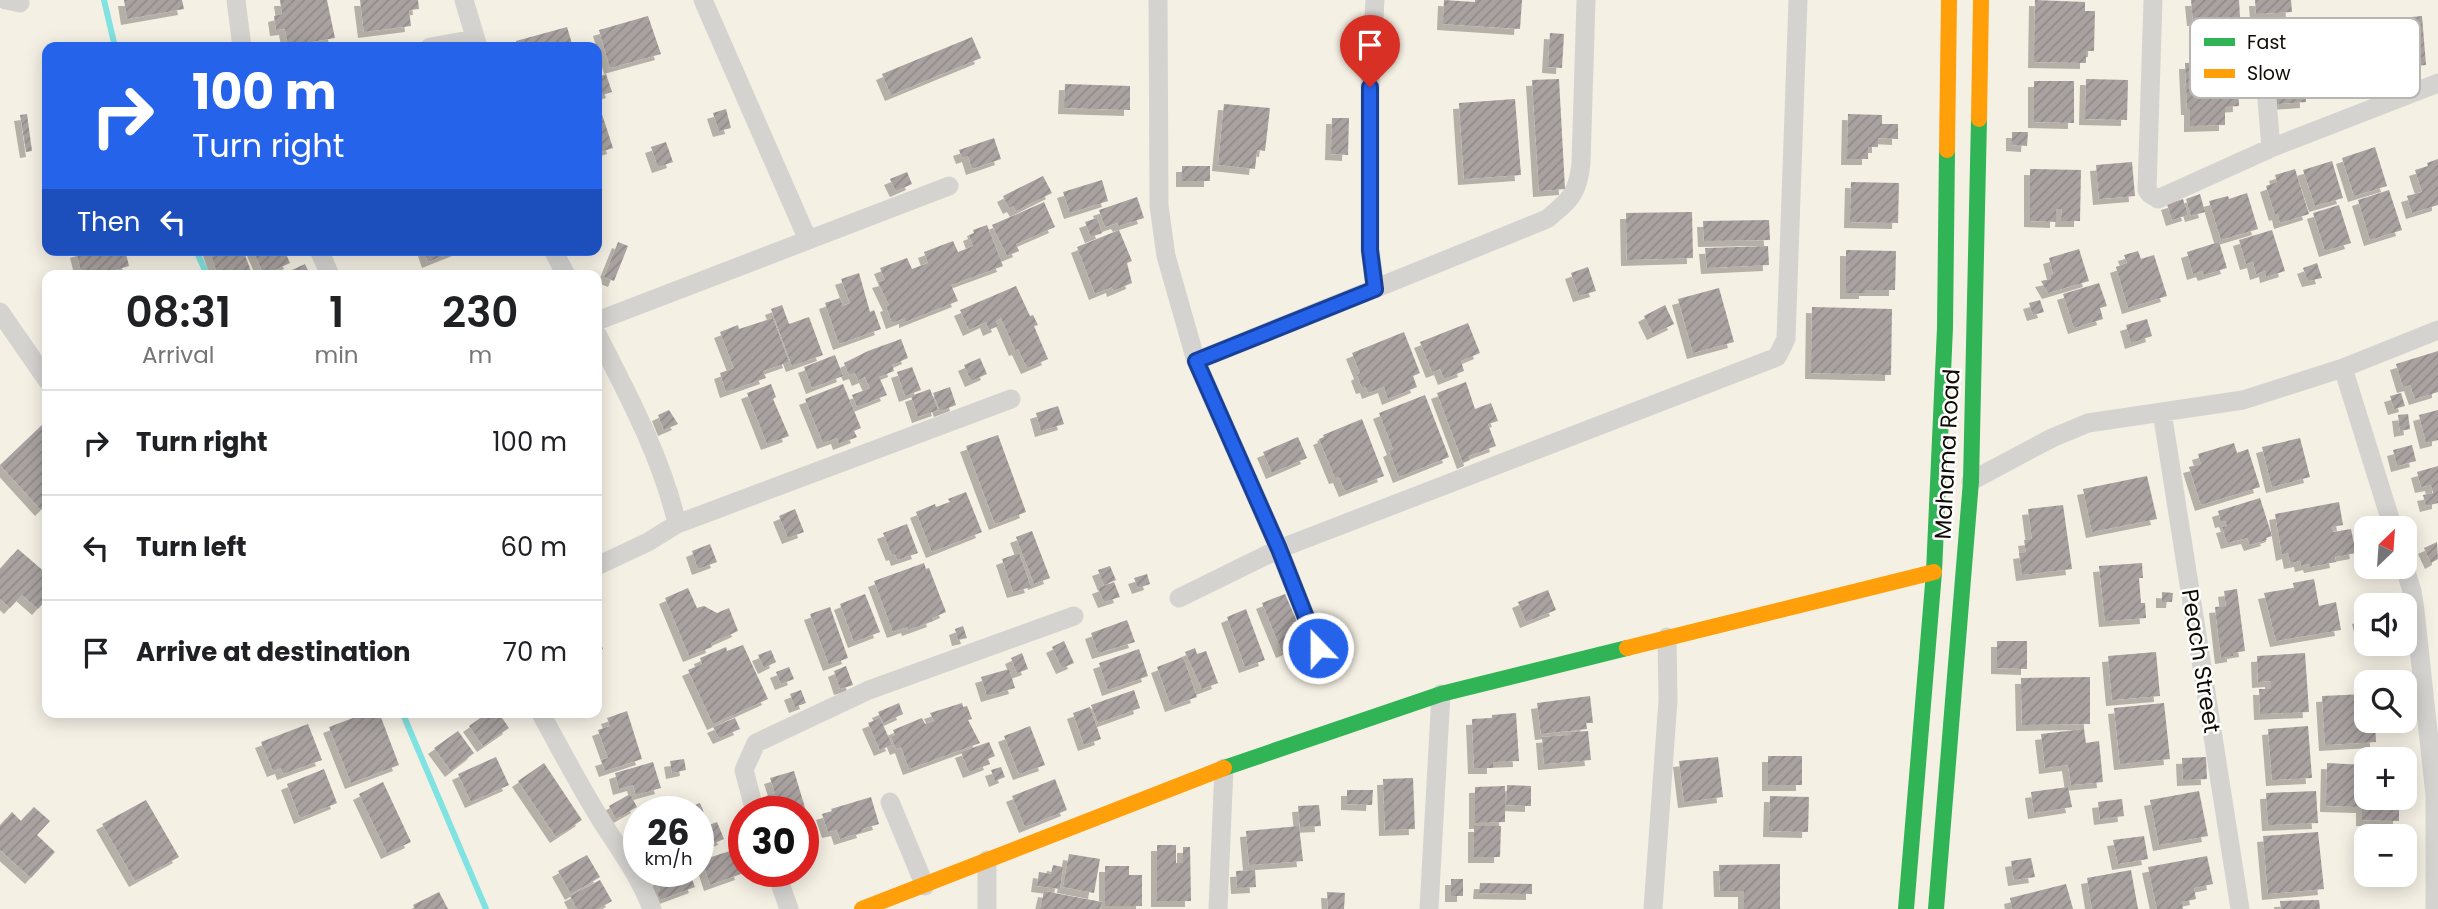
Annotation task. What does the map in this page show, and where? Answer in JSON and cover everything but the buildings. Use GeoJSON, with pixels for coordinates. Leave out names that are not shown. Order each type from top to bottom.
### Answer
{"type":"FeatureCollection","features":[{"type":"Feature","properties":{"kind":"street"},"geometry":{"type":"LineString","coordinates":[[236,0],[241,42]]}},
{"type":"Feature","properties":{"kind":"street"},"geometry":{"type":"LineString","coordinates":[[464,0],[476,42]]}},
{"type":"Feature","properties":{"kind":"street"},"geometry":{"type":"LineString","coordinates":[[703,0],[808,240]]}},
{"type":"Feature","properties":{"kind":"street"},"geometry":{"type":"LineString","coordinates":[[1158,0],[1159,206],[1166,256],[1196,361],[1279,549],[1318,648]]}},
{"type":"Feature","properties":{"kind":"street"},"geometry":{"type":"LineString","coordinates":[[1375,289],[1370,250],[1370,87],[1376,0]]}},
{"type":"Feature","properties":{"kind":"street"},"geometry":{"type":"LineString","coordinates":[[1196,361],[1547,219],[1572,198],[1579,183],[1581,163],[1586,0]]}},
{"type":"Feature","properties":{"kind":"street"},"geometry":{"type":"LineString","coordinates":[[1179,598],[1279,549],[1777,356],[1786,339],[1798,0]]}},
{"type":"Feature","properties":{"kind":"street","name":"Mahama Road"},"geometry":{"type":"LineString","coordinates":[[1906,909],[1934,572],[1945,328],[1949,0]]}},
{"type":"Feature","properties":{"kind":"street","name":"Mahama Road"},"geometry":{"type":"LineString","coordinates":[[1936,909],[1971,481],[1981,0]]}},
{"type":"Feature","properties":{"kind":"street"},"geometry":{"type":"LineString","coordinates":[[2153,0],[2147,190],[2158,199],[2271,148],[2399,98]]}},
{"type":"Feature","properties":{"kind":"street"},"geometry":{"type":"LineString","coordinates":[[2420,90],[2438,83]]}},
{"type":"Feature","properties":{"kind":"street"},"geometry":{"type":"LineString","coordinates":[[2267,98],[2271,148]]}},
{"type":"Feature","properties":{"kind":"street"},"geometry":{"type":"LineString","coordinates":[[602,319],[949,186]]}},
{"type":"Feature","properties":{"kind":"street"},"geometry":{"type":"LineString","coordinates":[[0,312],[42,373]]}},
{"type":"Feature","properties":{"kind":"street"},"geometry":{"type":"LineString","coordinates":[[1971,481],[2052,438],[2088,424],[2243,400],[2343,368],[2438,330]]}},
{"type":"Feature","properties":{"kind":"street"},"geometry":{"type":"LineString","coordinates":[[602,344],[634,406],[664,482],[677,524]]}},
{"type":"Feature","properties":{"kind":"street"},"geometry":{"type":"LineString","coordinates":[[2343,368],[2389,516]]}},
{"type":"Feature","properties":{"kind":"street"},"geometry":{"type":"LineString","coordinates":[[602,564],[648,542],[677,524],[1011,399]]}},
{"type":"Feature","properties":{"kind":"street","name":"Peach Street"},"geometry":{"type":"LineString","coordinates":[[2162,412],[2240,909]]}},
{"type":"Feature","properties":{"kind":"street"},"geometry":{"type":"LineString","coordinates":[[862,909],[1224,768],[1441,694],[1934,572]]}},
{"type":"Feature","properties":{"kind":"street"},"geometry":{"type":"LineString","coordinates":[[2408,579],[2414,601],[2437,795],[2435,909]]}},
{"type":"Feature","properties":{"kind":"street"},"geometry":{"type":"LineString","coordinates":[[751,796],[744,770],[756,743],[869,690],[1074,615]]}},
{"type":"Feature","properties":{"kind":"street"},"geometry":{"type":"LineString","coordinates":[[1653,909],[1668,700],[1667,637]]}},
{"type":"Feature","properties":{"kind":"street"},"geometry":{"type":"LineString","coordinates":[[1429,909],[1441,694]]}},
{"type":"Feature","properties":{"kind":"street"},"geometry":{"type":"LineString","coordinates":[[543,718],[604,825],[645,890],[652,909]]}},
{"type":"Feature","properties":{"kind":"street"},"geometry":{"type":"LineString","coordinates":[[1218,909],[1224,768]]}},
{"type":"Feature","properties":{"kind":"street"},"geometry":{"type":"LineString","coordinates":[[890,802],[925,886]]}},
{"type":"Feature","properties":{"kind":"street"},"geometry":{"type":"LineString","coordinates":[[987,860],[987,909]]}},
{"type":"Feature","properties":{"kind":"street"},"geometry":{"type":"LineString","coordinates":[[781,887],[789,909]]}},
{"type":"Feature","properties":{"kind":"waterway"},"geometry":{"type":"LineString","coordinates":[[104,0],[114,42]]}},
{"type":"Feature","properties":{"kind":"waterway"},"geometry":{"type":"LineString","coordinates":[[199,256],[205,270]]}},
{"type":"Feature","properties":{"kind":"waterway"},"geometry":{"type":"LineString","coordinates":[[405,718],[486,909]]}},
{"type":"Feature","properties":{"kind":"traffic: fast"},"geometry":{"type":"LineString","coordinates":[[1936,909],[1971,481],[1979,119]]}},
{"type":"Feature","properties":{"kind":"traffic: fast"},"geometry":{"type":"LineString","coordinates":[[1906,909],[1934,572],[1945,328],[1947,150]]}},
{"type":"Feature","properties":{"kind":"traffic: fast"},"geometry":{"type":"LineString","coordinates":[[1224,768],[1441,694],[1627,648]]}},
{"type":"Feature","properties":{"kind":"traffic: slow"},"geometry":{"type":"LineString","coordinates":[[1947,150],[1949,0]]}},
{"type":"Feature","properties":{"kind":"traffic: slow"},"geometry":{"type":"LineString","coordinates":[[1979,119],[1981,0]]}},
{"type":"Feature","properties":{"kind":"traffic: slow"},"geometry":{"type":"LineString","coordinates":[[1627,648],[1934,572]]}},
{"type":"Feature","properties":{"kind":"traffic: slow"},"geometry":{"type":"LineString","coordinates":[[862,909],[1224,768]]}},
{"type":"Feature","properties":{"kind":"route"},"geometry":{"type":"LineString","coordinates":[[1318,648],[1279,549],[1196,361],[1375,289],[1370,250],[1370,87]]}}]}
